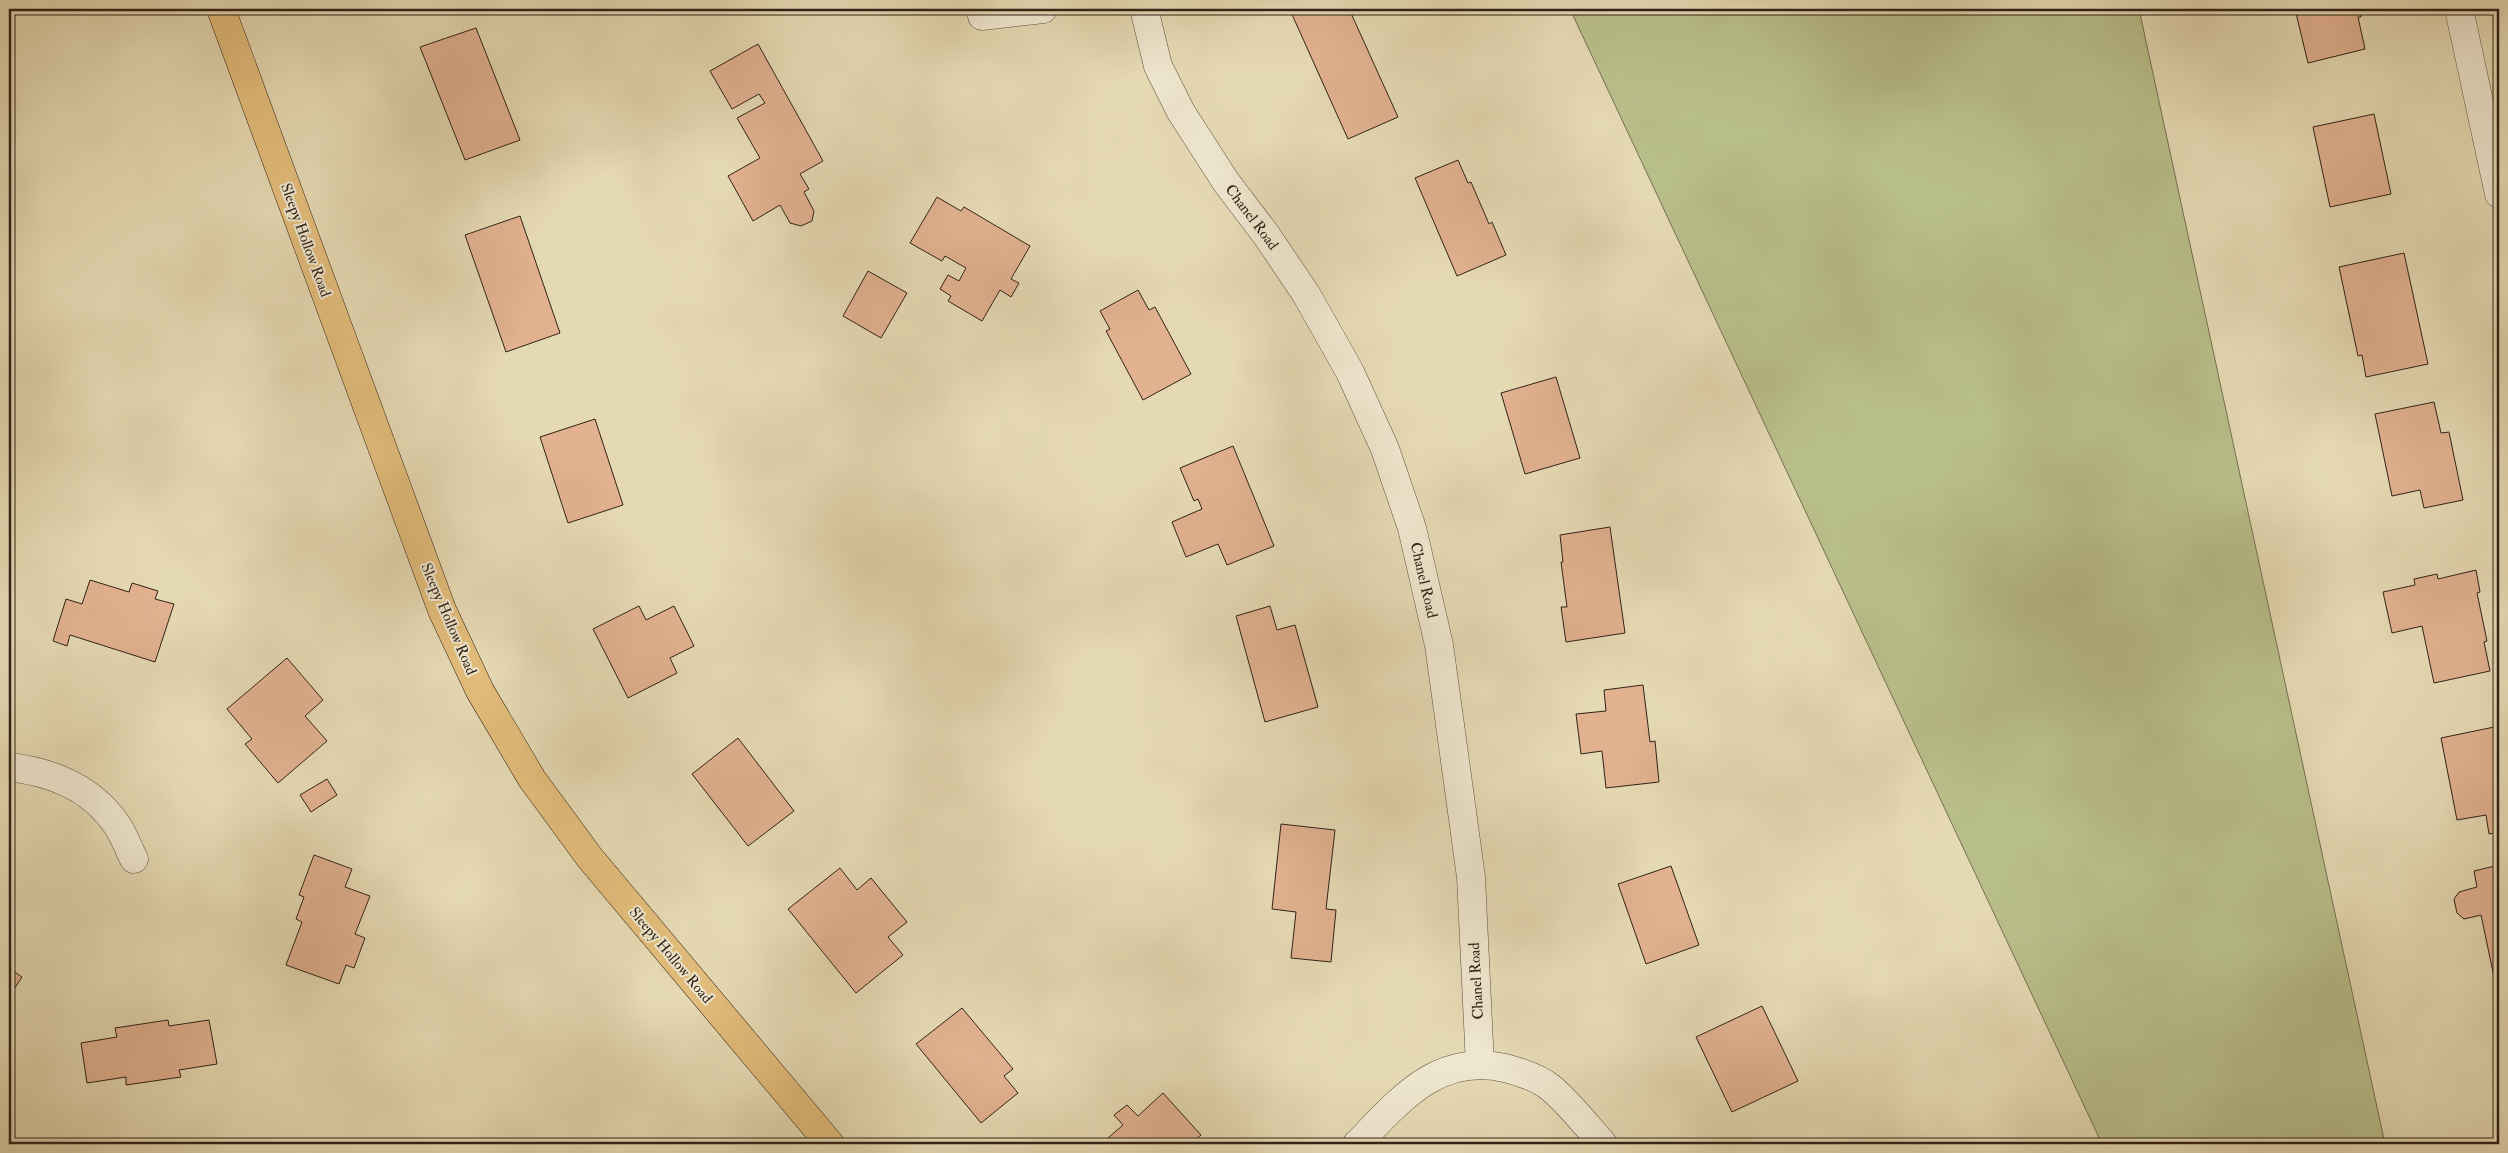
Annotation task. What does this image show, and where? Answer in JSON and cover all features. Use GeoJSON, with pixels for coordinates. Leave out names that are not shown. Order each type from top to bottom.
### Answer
{"type":"FeatureCollection","features":[{"type":"Feature","properties":{"kind":"main road","name":"Sleepy Hollow Road"},"geometry":{"type":"LineString","coordinates":[[220,9],[442,610],[480,691],[532,779],[590,858],[830,1144]]}},
{"type":"Feature","properties":{"kind":"street"},"geometry":{"type":"LineString","coordinates":[[982,16],[1043,9]]}},
{"type":"Feature","properties":{"kind":"street","name":"Chanel Road"},"geometry":{"type":"LineString","coordinates":[[1144,9],[1158,66],[1181,112],[1226,182],[1266,236],[1310,301],[1350,372],[1385,449],[1409,518],[1439,645],[1471,877],[1480,1065]]}},
{"type":"Feature","properties":{"kind":"street"},"geometry":{"type":"LineString","coordinates":[[2459,9],[2499,194]]}},
{"type":"Feature","properties":{"kind":"street"},"geometry":{"type":"LineString","coordinates":[[9,767],[37,770],[66,780],[95,799],[117,825],[134,859]]}},
{"type":"Feature","properties":{"kind":"street"},"geometry":{"type":"LineString","coordinates":[[1358,1144],[1400,1099],[1421,1082],[1449,1070],[1480,1065],[1520,1071],[1549,1087],[1603,1144]]}},
{"type":"Feature","properties":{"kind":"green space"},"geometry":{"type":"Polygon","coordinates":[[[1570,9],[2139,9],[2385,1144],[2102,1144],[1570,9]]]}},
{"type":"Feature","properties":{"kind":"building"},"geometry":{"type":"Polygon","coordinates":[[[1341,9],[1344,14],[1350,11],[1398,117],[1348,139],[1290,10],[1341,9]]]}},
{"type":"Feature","properties":{"kind":"building"},"geometry":{"type":"Polygon","coordinates":[[[2295,9],[2359,9],[2361,17],[2358,17],[2365,49],[2308,63],[2295,9]]]}},
{"type":"Feature","properties":{"kind":"building"},"geometry":{"type":"Polygon","coordinates":[[[476,28],[520,140],[465,160],[420,47],[476,28]]]}},
{"type":"Feature","properties":{"kind":"building"},"geometry":{"type":"Polygon","coordinates":[[[758,44],[823,161],[800,174],[809,189],[804,192],[814,211],[812,221],[801,226],[790,223],[780,205],[753,221],[728,176],[760,158],[737,118],[765,103],[759,94],[732,109],[710,71],[758,44]]]}},
{"type":"Feature","properties":{"kind":"building"},"geometry":{"type":"Polygon","coordinates":[[[2374,114],[2391,194],[2330,207],[2313,127],[2374,114]]]}},
{"type":"Feature","properties":{"kind":"building"},"geometry":{"type":"Polygon","coordinates":[[[1458,160],[1468,183],[1471,182],[1489,224],[1492,222],[1506,255],[1457,276],[1415,178],[1458,160]]]}},
{"type":"Feature","properties":{"kind":"building"},"geometry":{"type":"Polygon","coordinates":[[[937,197],[961,211],[964,207],[1030,246],[1011,279],[1019,283],[1011,297],[1000,290],[982,321],[948,301],[951,296],[940,289],[948,275],[959,281],[966,268],[945,256],[942,261],[910,243],[937,197]]]}},
{"type":"Feature","properties":{"kind":"building"},"geometry":{"type":"Polygon","coordinates":[[[520,216],[560,333],[506,352],[465,235],[520,216]]]}},
{"type":"Feature","properties":{"kind":"building"},"geometry":{"type":"Polygon","coordinates":[[[2404,253],[2428,364],[2366,377],[2362,355],[2358,356],[2339,267],[2404,253]]]}},
{"type":"Feature","properties":{"kind":"building"},"geometry":{"type":"Polygon","coordinates":[[[868,271],[907,293],[881,338],[843,316],[868,271]]]}},
{"type":"Feature","properties":{"kind":"building"},"geometry":{"type":"Polygon","coordinates":[[[1138,290],[1149,310],[1155,307],[1191,374],[1143,400],[1106,331],[1110,329],[1100,311],[1138,290]]]}},
{"type":"Feature","properties":{"kind":"building"},"geometry":{"type":"Polygon","coordinates":[[[1556,377],[1580,458],[1525,474],[1501,393],[1556,377]]]}},
{"type":"Feature","properties":{"kind":"building"},"geometry":{"type":"Polygon","coordinates":[[[2434,402],[2441,433],[2449,432],[2463,500],[2424,508],[2420,490],[2392,496],[2375,414],[2434,402]]]}},
{"type":"Feature","properties":{"kind":"building"},"geometry":{"type":"Polygon","coordinates":[[[595,419],[623,505],[568,523],[540,437],[595,419]]]}},
{"type":"Feature","properties":{"kind":"building"},"geometry":{"type":"Polygon","coordinates":[[[1233,446],[1274,546],[1227,565],[1218,544],[1186,557],[1172,522],[1202,509],[1198,499],[1194,501],[1180,468],[1233,446]]]}},
{"type":"Feature","properties":{"kind":"building"},"geometry":{"type":"Polygon","coordinates":[[[1610,527],[1625,633],[1566,642],[1561,607],[1567,607],[1561,562],[1563,562],[1560,535],[1610,527]]]}},
{"type":"Feature","properties":{"kind":"building"},"geometry":{"type":"Polygon","coordinates":[[[2476,570],[2480,592],[2477,593],[2487,641],[2484,642],[2490,671],[2434,683],[2422,626],[2392,633],[2383,592],[2415,585],[2414,579],[2437,574],[2438,579],[2476,570]]]}},
{"type":"Feature","properties":{"kind":"building"},"geometry":{"type":"Polygon","coordinates":[[[90,580],[129,592],[132,583],[158,591],[155,599],[174,604],[155,662],[70,635],[67,646],[53,641],[66,599],[82,604],[90,580]]]}},
{"type":"Feature","properties":{"kind":"building"},"geometry":{"type":"Polygon","coordinates":[[[639,606],[646,620],[674,606],[694,646],[670,658],[677,673],[628,698],[593,629],[639,606]]]}},
{"type":"Feature","properties":{"kind":"building"},"geometry":{"type":"Polygon","coordinates":[[[1270,606],[1277,630],[1295,625],[1318,707],[1265,722],[1236,616],[1270,606]]]}},
{"type":"Feature","properties":{"kind":"building"},"geometry":{"type":"Polygon","coordinates":[[[287,658],[323,700],[305,716],[327,741],[278,783],[245,744],[252,739],[227,709],[287,658]]]}},
{"type":"Feature","properties":{"kind":"building"},"geometry":{"type":"Polygon","coordinates":[[[1643,685],[1650,742],[1655,741],[1659,782],[1606,788],[1602,751],[1581,754],[1576,714],[1606,711],[1604,690],[1643,685]]]}},
{"type":"Feature","properties":{"kind":"building"},"geometry":{"type":"Polygon","coordinates":[[[2499,726],[2499,832],[2489,834],[2486,815],[2457,820],[2441,738],[2499,726]]]}},
{"type":"Feature","properties":{"kind":"building"},"geometry":{"type":"Polygon","coordinates":[[[738,738],[794,811],[748,846],[692,774],[738,738]]]}},
{"type":"Feature","properties":{"kind":"building"},"geometry":{"type":"Polygon","coordinates":[[[327,779],[337,795],[311,812],[300,795],[327,779]]]}},
{"type":"Feature","properties":{"kind":"building"},"geometry":{"type":"Polygon","coordinates":[[[1281,824],[1335,830],[1326,909],[1336,910],[1331,962],[1291,958],[1296,912],[1272,909],[1281,824]]]}},
{"type":"Feature","properties":{"kind":"building"},"geometry":{"type":"Polygon","coordinates":[[[314,855],[352,869],[345,887],[370,896],[355,934],[365,938],[354,968],[346,965],[339,984],[286,965],[302,922],[296,919],[304,897],[299,895],[314,855]]]}},
{"type":"Feature","properties":{"kind":"building"},"geometry":{"type":"Polygon","coordinates":[[[2499,865],[2499,976],[2494,977],[2481,915],[2464,919],[2457,913],[2454,899],[2459,892],[2477,887],[2474,871],[2499,865]]]}},
{"type":"Feature","properties":{"kind":"building"},"geometry":{"type":"Polygon","coordinates":[[[1671,866],[1699,945],[1646,964],[1618,884],[1671,866]]]}},
{"type":"Feature","properties":{"kind":"building"},"geometry":{"type":"Polygon","coordinates":[[[840,868],[857,890],[871,878],[907,922],[888,937],[903,955],[856,993],[788,909],[840,868]]]}},
{"type":"Feature","properties":{"kind":"building"},"geometry":{"type":"Polygon","coordinates":[[[9,968],[22,977],[9,997],[9,968]]]}},
{"type":"Feature","properties":{"kind":"building"},"geometry":{"type":"Polygon","coordinates":[[[1762,1006],[1798,1081],[1732,1112],[1696,1037],[1762,1006]]]}},
{"type":"Feature","properties":{"kind":"building"},"geometry":{"type":"Polygon","coordinates":[[[962,1008],[1013,1069],[1004,1076],[1018,1093],[981,1123],[916,1044],[962,1008]]]}},
{"type":"Feature","properties":{"kind":"building"},"geometry":{"type":"Polygon","coordinates":[[[168,1020],[169,1026],[209,1020],[217,1064],[179,1070],[181,1077],[126,1085],[126,1077],[87,1083],[81,1043],[117,1037],[115,1028],[168,1020]]]}},
{"type":"Feature","properties":{"kind":"building"},"geometry":{"type":"Polygon","coordinates":[[[1163,1093],[1201,1135],[1190,1144],[1101,1144],[1123,1125],[1114,1115],[1127,1105],[1138,1116],[1163,1093]]]}}]}
